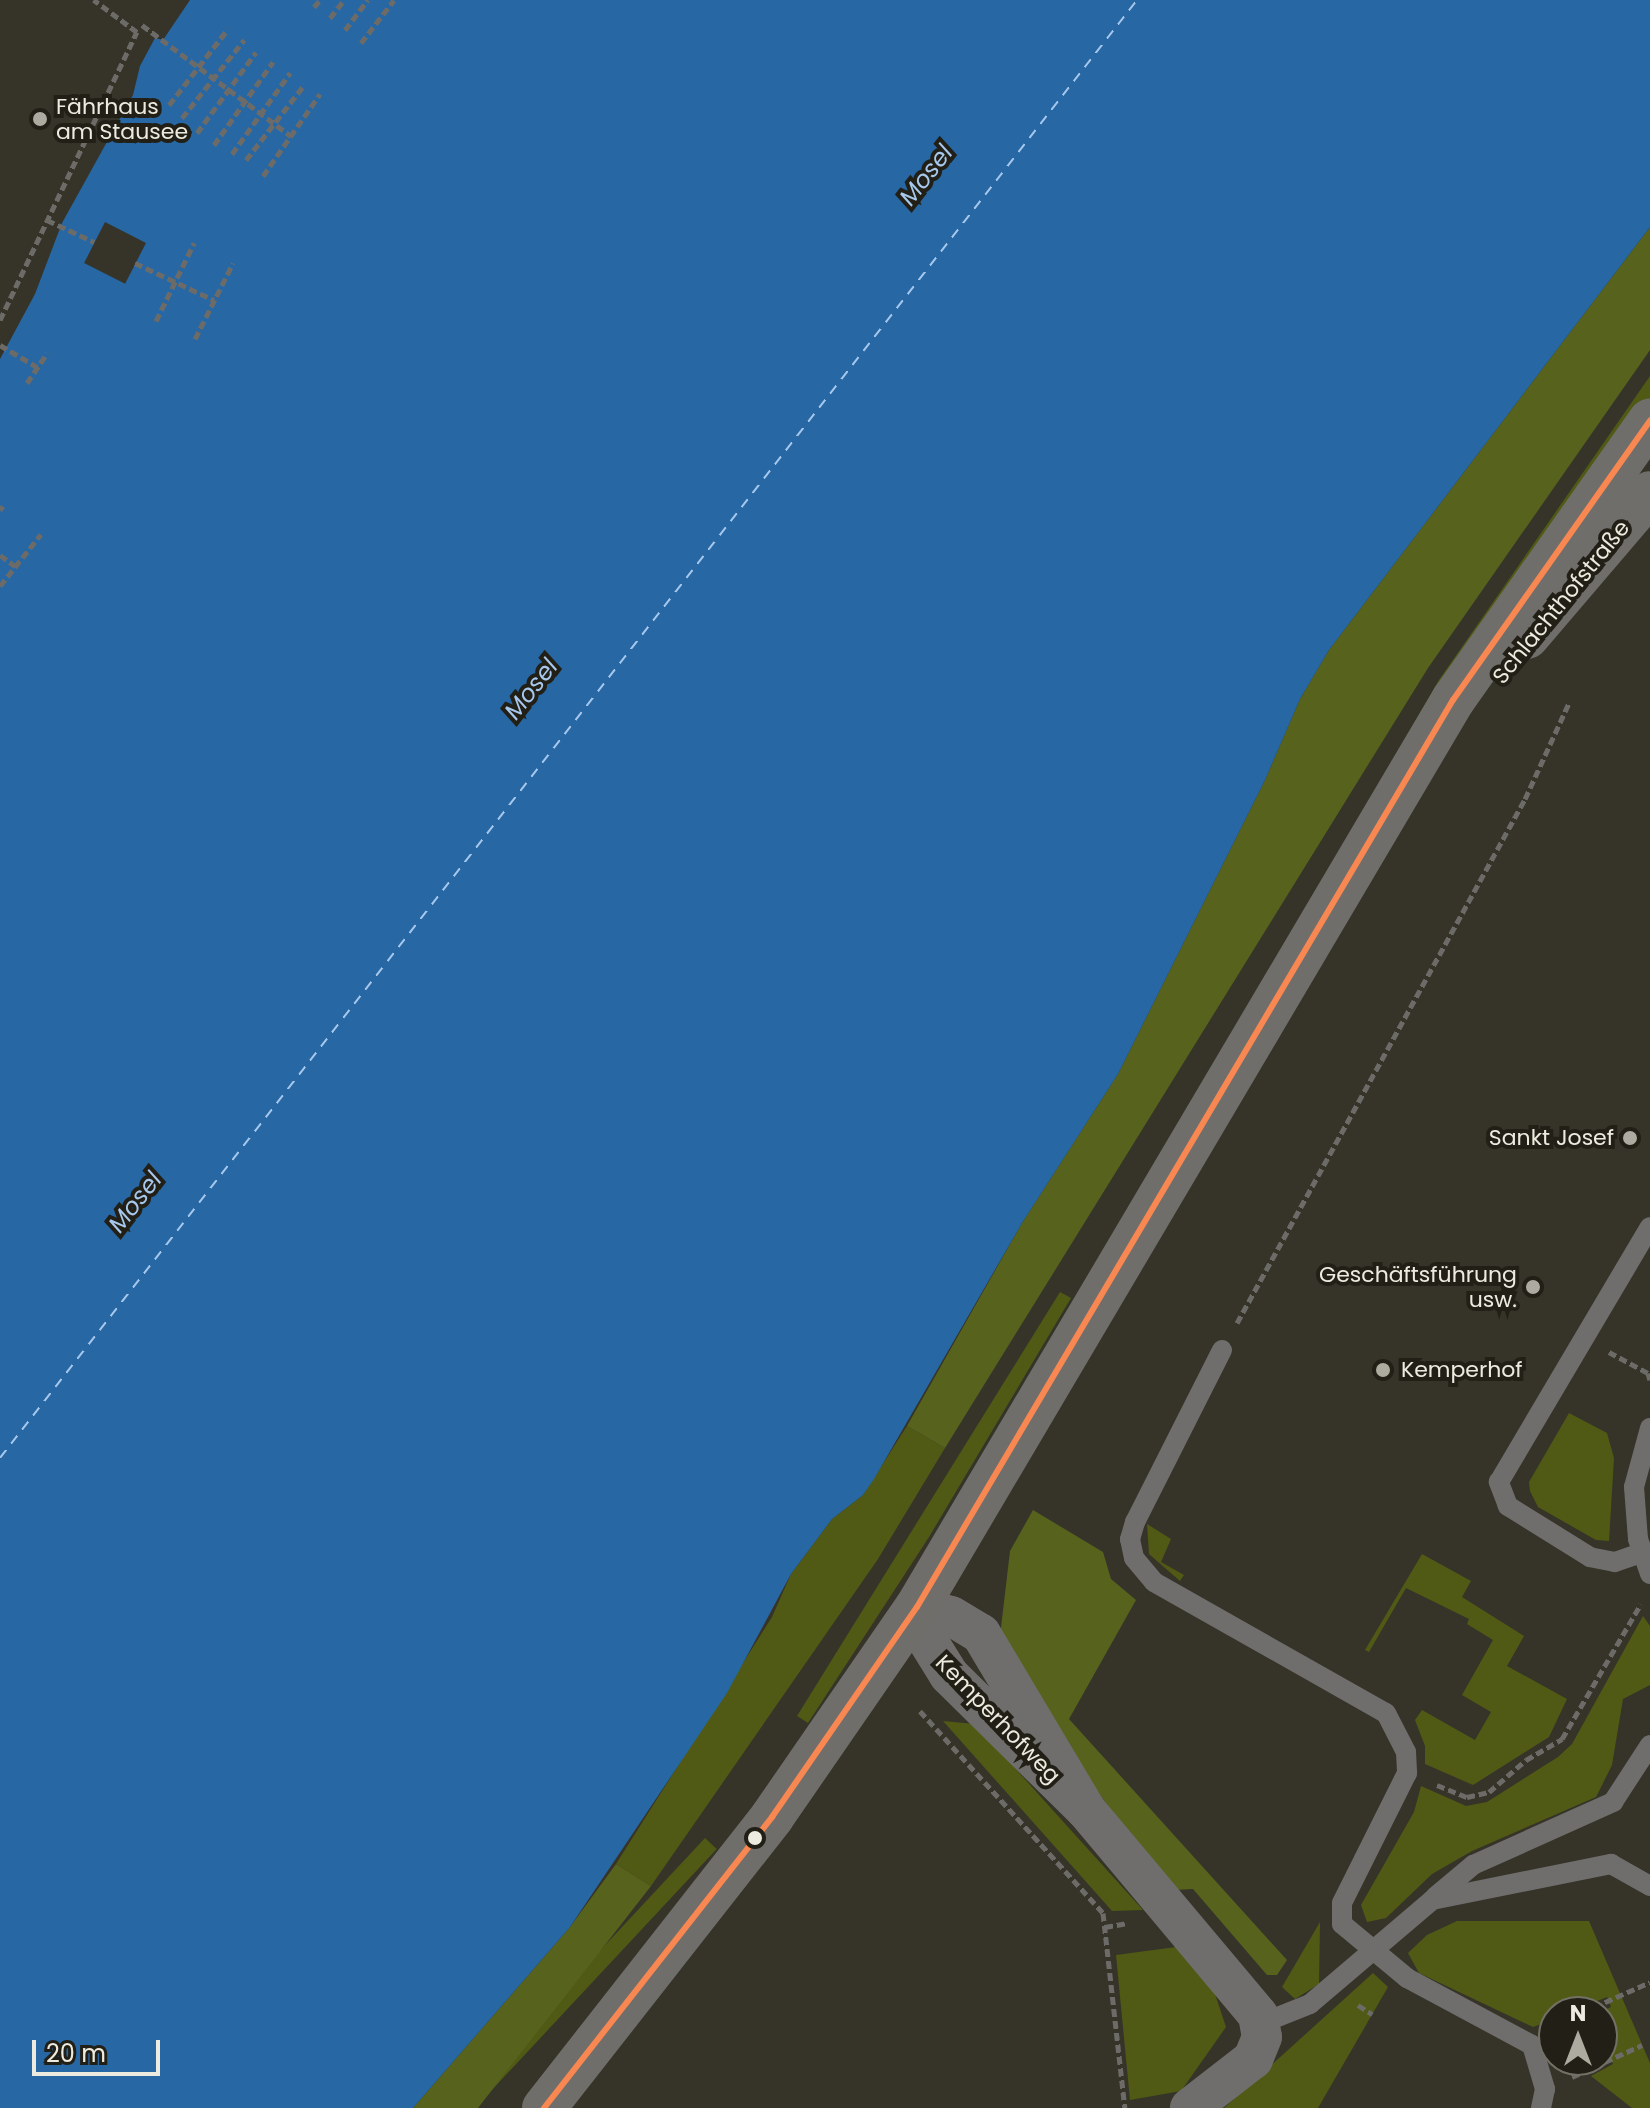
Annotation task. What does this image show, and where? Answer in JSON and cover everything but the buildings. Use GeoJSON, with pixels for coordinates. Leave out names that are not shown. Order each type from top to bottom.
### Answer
{"type":"FeatureCollection","features":[{"type":"Feature","properties":{"kind":"main road","name":"Schlachthofstraße"},"geometry":{"type":"LineString","coordinates":[[1372,843],[1453,700],[1650,421]]}},
{"type":"Feature","properties":{"kind":"main road","name":"Schlachthofstraße"},"geometry":{"type":"LineString","coordinates":[[1372,843],[1441,759],[1530,633],[1650,493]]}},
{"type":"Feature","properties":{"kind":"main road"},"geometry":{"type":"LineString","coordinates":[[544,2108],[772,1817],[917,1607],[1372,843]]}},
{"type":"Feature","properties":{"kind":"street","name":"Kemperhofweg"},"geometry":{"type":"LineString","coordinates":[[917,1607],[923,1633],[949,1675],[1086,1810],[1242,1991],[1260,2024]]}},
{"type":"Feature","properties":{"kind":"street"},"geometry":{"type":"LineString","coordinates":[[1190,2108],[1253,2059],[1260,2049],[1260,2024]]}},
{"type":"Feature","properties":{"kind":"lane"},"geometry":{"type":"LineString","coordinates":[[1641,1553],[1615,1562],[1590,1557],[1508,1506],[1499,1482],[1650,1227]]}},
{"type":"Feature","properties":{"kind":"lane"},"geometry":{"type":"LineString","coordinates":[[1222,1350],[1192,1427],[1133,1530],[1134,1558],[1141,1571],[1386,1713],[1406,1752],[1407,1773],[1342,1903],[1347,1933],[1407,1978],[1532,2045],[1543,2099]]}},
{"type":"Feature","properties":{"kind":"lane"},"geometry":{"type":"LineString","coordinates":[[1650,1428],[1635,1475],[1641,1553],[1650,1574]]}},
{"type":"Feature","properties":{"kind":"lane"},"geometry":{"type":"LineString","coordinates":[[1260,2024],[1310,2004],[1473,1865],[1613,1802],[1650,1745]]}},
{"type":"Feature","properties":{"kind":"lane"},"geometry":{"type":"LineString","coordinates":[[1432,1900],[1611,1864],[1650,1886]]}},
{"type":"Feature","properties":{"kind":"path"},"geometry":{"type":"LineString","coordinates":[[0,320],[137,32],[94,0]]}},
{"type":"Feature","properties":{"kind":"path"},"geometry":{"type":"LineString","coordinates":[[314,7],[320,0]]}},
{"type":"Feature","properties":{"kind":"path"},"geometry":{"type":"LineString","coordinates":[[330,18],[344,0]]}},
{"type":"Feature","properties":{"kind":"path"},"geometry":{"type":"LineString","coordinates":[[345,30],[368,0]]}},
{"type":"Feature","properties":{"kind":"path"},"geometry":{"type":"LineString","coordinates":[[361,43],[391,1]]}},
{"type":"Feature","properties":{"kind":"path"},"geometry":{"type":"LineString","coordinates":[[142,25],[291,136]]}},
{"type":"Feature","properties":{"kind":"path"},"geometry":{"type":"LineString","coordinates":[[169,105],[228,29]]}},
{"type":"Feature","properties":{"kind":"path"},"geometry":{"type":"LineString","coordinates":[[182,118],[244,40]]}},
{"type":"Feature","properties":{"kind":"path"},"geometry":{"type":"LineString","coordinates":[[197,133],[256,52]]}},
{"type":"Feature","properties":{"kind":"path"},"geometry":{"type":"LineString","coordinates":[[214,145],[273,62]]}},
{"type":"Feature","properties":{"kind":"path"},"geometry":{"type":"LineString","coordinates":[[232,154],[290,73]]}},
{"type":"Feature","properties":{"kind":"path"},"geometry":{"type":"LineString","coordinates":[[246,160],[305,84]]}},
{"type":"Feature","properties":{"kind":"path"},"geometry":{"type":"LineString","coordinates":[[263,176],[320,94]]}},
{"type":"Feature","properties":{"kind":"path"},"geometry":{"type":"LineString","coordinates":[[47,220],[94,242]]}},
{"type":"Feature","properties":{"kind":"path"},"geometry":{"type":"LineString","coordinates":[[156,321],[194,243]]}},
{"type":"Feature","properties":{"kind":"path"},"geometry":{"type":"LineString","coordinates":[[135,263],[214,300]]}},
{"type":"Feature","properties":{"kind":"path"},"geometry":{"type":"LineString","coordinates":[[195,339],[233,263]]}},
{"type":"Feature","properties":{"kind":"path"},"geometry":{"type":"LineString","coordinates":[[0,345],[37,367]]}},
{"type":"Feature","properties":{"kind":"path"},"geometry":{"type":"LineString","coordinates":[[27,383],[47,353]]}},
{"type":"Feature","properties":{"kind":"path"},"geometry":{"type":"LineString","coordinates":[[0,586],[41,534]]}},
{"type":"Feature","properties":{"kind":"path"},"geometry":{"type":"LineString","coordinates":[[0,555],[15,566]]}},
{"type":"Feature","properties":{"kind":"path"},"geometry":{"type":"LineString","coordinates":[[1222,1350],[1525,799],[1569,703]]}},
{"type":"Feature","properties":{"kind":"path"},"geometry":{"type":"LineString","coordinates":[[1407,1773],[1467,1797],[1489,1792],[1510,1777],[1526,1760],[1562,1739],[1642,1604]]}},
{"type":"Feature","properties":{"kind":"path"},"geometry":{"type":"LineString","coordinates":[[920,1711],[1103,1913],[1125,2108]]}},
{"type":"Feature","properties":{"kind":"path"},"geometry":{"type":"LineString","coordinates":[[1618,1996],[1650,1982]]}},
{"type":"Feature","properties":{"kind":"path"},"geometry":{"type":"LineString","coordinates":[[1353,2002],[1372,2014]]}},
{"type":"Feature","properties":{"kind":"path"},"geometry":{"type":"LineString","coordinates":[[1543,2099],[1642,2045]]}},
{"type":"Feature","properties":{"kind":"green space"},"geometry":{"type":"Polygon","coordinates":[[[1650,227],[1650,350],[1428,668],[945,1448],[907,1426],[1022,1223],[1118,1074],[1265,780],[1300,699],[1329,650],[1650,227]]]}},
{"type":"Feature","properties":{"kind":"green space"},"geometry":{"type":"Polygon","coordinates":[[[1650,376],[1650,404],[1451,687],[1439,680],[1650,376]]]}},
{"type":"Feature","properties":{"kind":"green space"},"geometry":{"type":"Polygon","coordinates":[[[1439,680],[1451,687],[1091,1311],[1079,1304],[1439,680]]]}},
{"type":"Feature","properties":{"kind":"green space"},"geometry":{"type":"Polygon","coordinates":[[[1060,1292],[1071,1298],[929,1537],[808,1723],[797,1716],[1060,1292]]]}},
{"type":"Feature","properties":{"kind":"green space"},"geometry":{"type":"Polygon","coordinates":[[[1569,1413],[1607,1433],[1614,1458],[1609,1541],[1596,1540],[1538,1507],[1530,1491],[1529,1482],[1569,1413]]]}},
{"type":"Feature","properties":{"kind":"green space"},"geometry":{"type":"Polygon","coordinates":[[[907,1426],[945,1448],[878,1559],[651,1886],[616,1864],[772,1617],[791,1574],[832,1519],[863,1495],[907,1426]]]}},
{"type":"Feature","properties":{"kind":"green space"},"geometry":{"type":"Polygon","coordinates":[[[1033,1510],[1103,1552],[1111,1579],[1136,1600],[1069,1719],[1287,1960],[1277,1975],[1267,1975],[1193,1889],[1175,1890],[1154,1867],[1067,1751],[1000,1636],[1010,1551],[1033,1510]]]}},
{"type":"Feature","properties":{"kind":"green space"},"geometry":{"type":"Polygon","coordinates":[[[1147,1524],[1171,1539],[1161,1562],[1184,1575],[1180,1581],[1149,1554],[1147,1524]]]}},
{"type":"Feature","properties":{"kind":"green space"},"geometry":{"type":"Polygon","coordinates":[[[1422,1554],[1471,1581],[1462,1597],[1524,1636],[1507,1666],[1567,1699],[1549,1737],[1473,1785],[1425,1764],[1425,1746],[1415,1720],[1422,1710],[1475,1740],[1491,1712],[1462,1695],[1493,1640],[1467,1624],[1469,1619],[1406,1588],[1369,1652],[1365,1650],[1422,1554]]]}},
{"type":"Feature","properties":{"kind":"green space"},"geometry":{"type":"Polygon","coordinates":[[[1643,1616],[1650,1626],[1650,1685],[1623,1699],[1612,1765],[1596,1797],[1472,1851],[1432,1874],[1386,1918],[1367,1922],[1361,1905],[1414,1812],[1421,1786],[1466,1806],[1487,1802],[1558,1757],[1572,1744],[1643,1616]]]}},
{"type":"Feature","properties":{"kind":"green space"},"geometry":{"type":"Polygon","coordinates":[[[943,1721],[975,1724],[1143,1910],[1112,1911],[943,1721]]]}},
{"type":"Feature","properties":{"kind":"green space"},"geometry":{"type":"Polygon","coordinates":[[[705,1838],[717,1849],[485,2098],[473,2087],[705,1838]]]}},
{"type":"Feature","properties":{"kind":"green space"},"geometry":{"type":"Polygon","coordinates":[[[616,1864],[651,1886],[478,2108],[413,2108],[570,1927],[616,1864]]]}},
{"type":"Feature","properties":{"kind":"green space"},"geometry":{"type":"Polygon","coordinates":[[[1457,1921],[1589,1921],[1650,2063],[1650,2108],[1632,2108],[1591,2076],[1618,2076],[1618,1996],[1538,1996],[1538,2025],[1533,2027],[1419,1973],[1408,1953],[1427,1935],[1457,1921]]]}},
{"type":"Feature","properties":{"kind":"green space"},"geometry":{"type":"Polygon","coordinates":[[[1320,1922],[1319,1984],[1295,1999],[1282,1987],[1320,1922]]]}},
{"type":"Feature","properties":{"kind":"green space"},"geometry":{"type":"Polygon","coordinates":[[[1176,1947],[1212,1985],[1226,2027],[1181,2091],[1130,2100],[1116,1955],[1176,1947]]]}},
{"type":"Feature","properties":{"kind":"green space"},"geometry":{"type":"Polygon","coordinates":[[[1373,1973],[1388,1987],[1318,2108],[1224,2108],[1373,1973]]]}},
{"type":"Feature","properties":{"kind":"water","name":"Mosel"},"geometry":{"type":"Polygon","coordinates":[[[190,0],[1650,0],[1650,227],[1329,650],[1300,699],[1265,780],[1118,1074],[1022,1223],[874,1479],[863,1495],[832,1519],[791,1574],[727,1693],[570,1927],[413,2108],[0,2108],[0,359],[35,294],[62,223],[133,95],[140,66],[155,38],[163,40],[190,0]]]}},
{"type":"Feature","properties":{"kind":"pier"},"geometry":{"type":"Polygon","coordinates":[[[105,222],[146,243],[125,284],[84,263],[105,222]]]}},
{"type":"Feature","properties":{"kind":"ferry route"},"geometry":{"type":"LineString","coordinates":[[0,1458],[1137,0]]}},
{"type":"Feature","properties":{"kind":"transit line"},"geometry":{"type":"LineString","coordinates":[[544,2108],[772,1817],[917,1607],[1453,700],[1650,421]]}},
{"type":"Feature","properties":{"kind":"place","name":"Fährhaus am Stausee"},"geometry":{"type":"Point","coordinates":[40,119]}},
{"type":"Feature","properties":{"kind":"place","name":"Sankt Josef"},"geometry":{"type":"Point","coordinates":[1630,1138]}},
{"type":"Feature","properties":{"kind":"place","name":"Geschäftsführung usw."},"geometry":{"type":"Point","coordinates":[1533,1287]}},
{"type":"Feature","properties":{"kind":"place","name":"Kemperhof"},"geometry":{"type":"Point","coordinates":[1383,1370]}}]}
